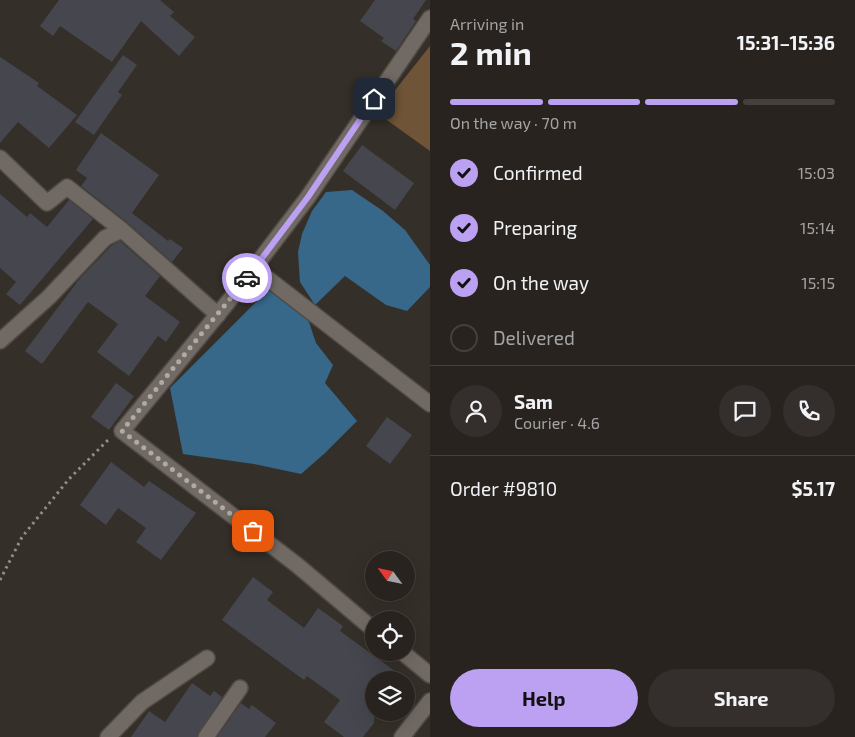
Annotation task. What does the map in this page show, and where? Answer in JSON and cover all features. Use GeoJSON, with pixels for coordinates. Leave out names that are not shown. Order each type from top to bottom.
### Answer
{"type":"FeatureCollection","features":[{"type":"Feature","properties":{"kind":"street"},"geometry":{"type":"LineString","coordinates":[[365,622],[297,565],[122,431],[218,315],[308,197],[430,18]]}},
{"type":"Feature","properties":{"kind":"street"},"geometry":{"type":"LineString","coordinates":[[0,158],[47,202],[67,187],[122,230],[218,315]]}},
{"type":"Feature","properties":{"kind":"street"},"geometry":{"type":"LineString","coordinates":[[0,341],[49,297],[105,238],[122,230]]}},
{"type":"Feature","properties":{"kind":"street"},"geometry":{"type":"LineString","coordinates":[[254,268],[430,404]]}},
{"type":"Feature","properties":{"kind":"street"},"geometry":{"type":"LineString","coordinates":[[108,737],[142,702],[207,658]]}},
{"type":"Feature","properties":{"kind":"street"},"geometry":{"type":"LineString","coordinates":[[413,661],[430,675]]}},
{"type":"Feature","properties":{"kind":"street"},"geometry":{"type":"LineString","coordinates":[[206,737],[240,688]]}},
{"type":"Feature","properties":{"kind":"street"},"geometry":{"type":"LineString","coordinates":[[402,737],[430,701]]}},
{"type":"Feature","properties":{"kind":"path"},"geometry":{"type":"LineString","coordinates":[[0,580],[22,537],[69,479],[106,440],[122,431]]}},
{"type":"Feature","properties":{"kind":"shaded area"},"geometry":{"type":"Polygon","coordinates":[[[430,46],[430,151],[377,113],[430,46]]]}},
{"type":"Feature","properties":{"kind":"water"},"geometry":{"type":"Polygon","coordinates":[[[352,190],[383,211],[405,230],[430,265],[430,287],[407,311],[386,305],[345,276],[315,305],[300,282],[298,252],[302,234],[312,211],[326,192],[352,190]]]}},
{"type":"Feature","properties":{"kind":"water"},"geometry":{"type":"Polygon","coordinates":[[[268,290],[291,293],[308,319],[316,343],[333,365],[325,383],[357,421],[301,474],[254,464],[183,454],[170,388],[268,290]]]}},
{"type":"Feature","properties":{"kind":"building"},"geometry":{"type":"Polygon","coordinates":[[[59,0],[160,0],[174,12],[170,16],[195,37],[179,56],[141,21],[112,62],[60,26],[53,36],[40,26],[59,0]]]}},
{"type":"Feature","properties":{"kind":"building"},"geometry":{"type":"Polygon","coordinates":[[[375,0],[426,0],[413,19],[416,21],[396,51],[381,41],[384,38],[360,21],[375,0]]]}},
{"type":"Feature","properties":{"kind":"building"},"geometry":{"type":"Polygon","coordinates":[[[123,55],[137,65],[118,92],[122,95],[94,135],[75,122],[123,55]]]}},
{"type":"Feature","properties":{"kind":"building"},"geometry":{"type":"Polygon","coordinates":[[[0,57],[39,83],[37,86],[77,115],[49,148],[18,122],[0,143],[0,57]]]}},
{"type":"Feature","properties":{"kind":"building"},"geometry":{"type":"Polygon","coordinates":[[[101,133],[159,175],[132,213],[168,241],[170,239],[183,248],[172,262],[128,223],[81,186],[87,178],[76,170],[101,133]]]}},
{"type":"Feature","properties":{"kind":"building"},"geometry":{"type":"Polygon","coordinates":[[[362,145],[414,183],[395,210],[343,171],[362,145]]]}},
{"type":"Feature","properties":{"kind":"building"},"geometry":{"type":"Polygon","coordinates":[[[0,194],[27,217],[30,213],[47,227],[69,200],[93,219],[20,305],[6,294],[16,282],[0,268],[0,194]]]}},
{"type":"Feature","properties":{"kind":"building"},"geometry":{"type":"Polygon","coordinates":[[[120,241],[160,276],[145,296],[180,322],[166,342],[158,336],[129,376],[97,352],[118,324],[88,302],[42,364],[25,351],[81,277],[111,246],[120,241]]]}},
{"type":"Feature","properties":{"kind":"building"},"geometry":{"type":"Polygon","coordinates":[[[116,383],[134,396],[109,430],[91,417],[116,383]]]}},
{"type":"Feature","properties":{"kind":"building"},"geometry":{"type":"Polygon","coordinates":[[[387,417],[412,435],[390,464],[366,446],[387,417]]]}},
{"type":"Feature","properties":{"kind":"building"},"geometry":{"type":"Polygon","coordinates":[[[111,462],[144,487],[149,481],[196,513],[161,560],[136,542],[146,528],[118,508],[106,525],[80,505],[111,462]]]}},
{"type":"Feature","properties":{"kind":"building"},"geometry":{"type":"Polygon","coordinates":[[[253,577],[273,592],[267,600],[304,628],[318,608],[343,626],[340,631],[365,649],[365,661],[381,661],[395,671],[365,671],[365,721],[374,721],[374,723],[363,737],[344,737],[324,722],[340,700],[307,676],[304,680],[222,620],[253,577]]]}},
{"type":"Feature","properties":{"kind":"building"},"geometry":{"type":"Polygon","coordinates":[[[192,683],[210,696],[214,691],[222,697],[197,737],[131,737],[149,711],[165,722],[192,683]]]}},
{"type":"Feature","properties":{"kind":"building"},"geometry":{"type":"Polygon","coordinates":[[[241,703],[249,709],[252,705],[276,723],[265,737],[217,737],[241,703]]]}},
{"type":"Feature","properties":{"kind":"way so far"},"geometry":{"type":"LineString","coordinates":[[247,278],[122,431],[253,531]]}},
{"type":"Feature","properties":{"kind":"route"},"geometry":{"type":"LineString","coordinates":[[247,278],[308,197],[374,99]]}}]}
